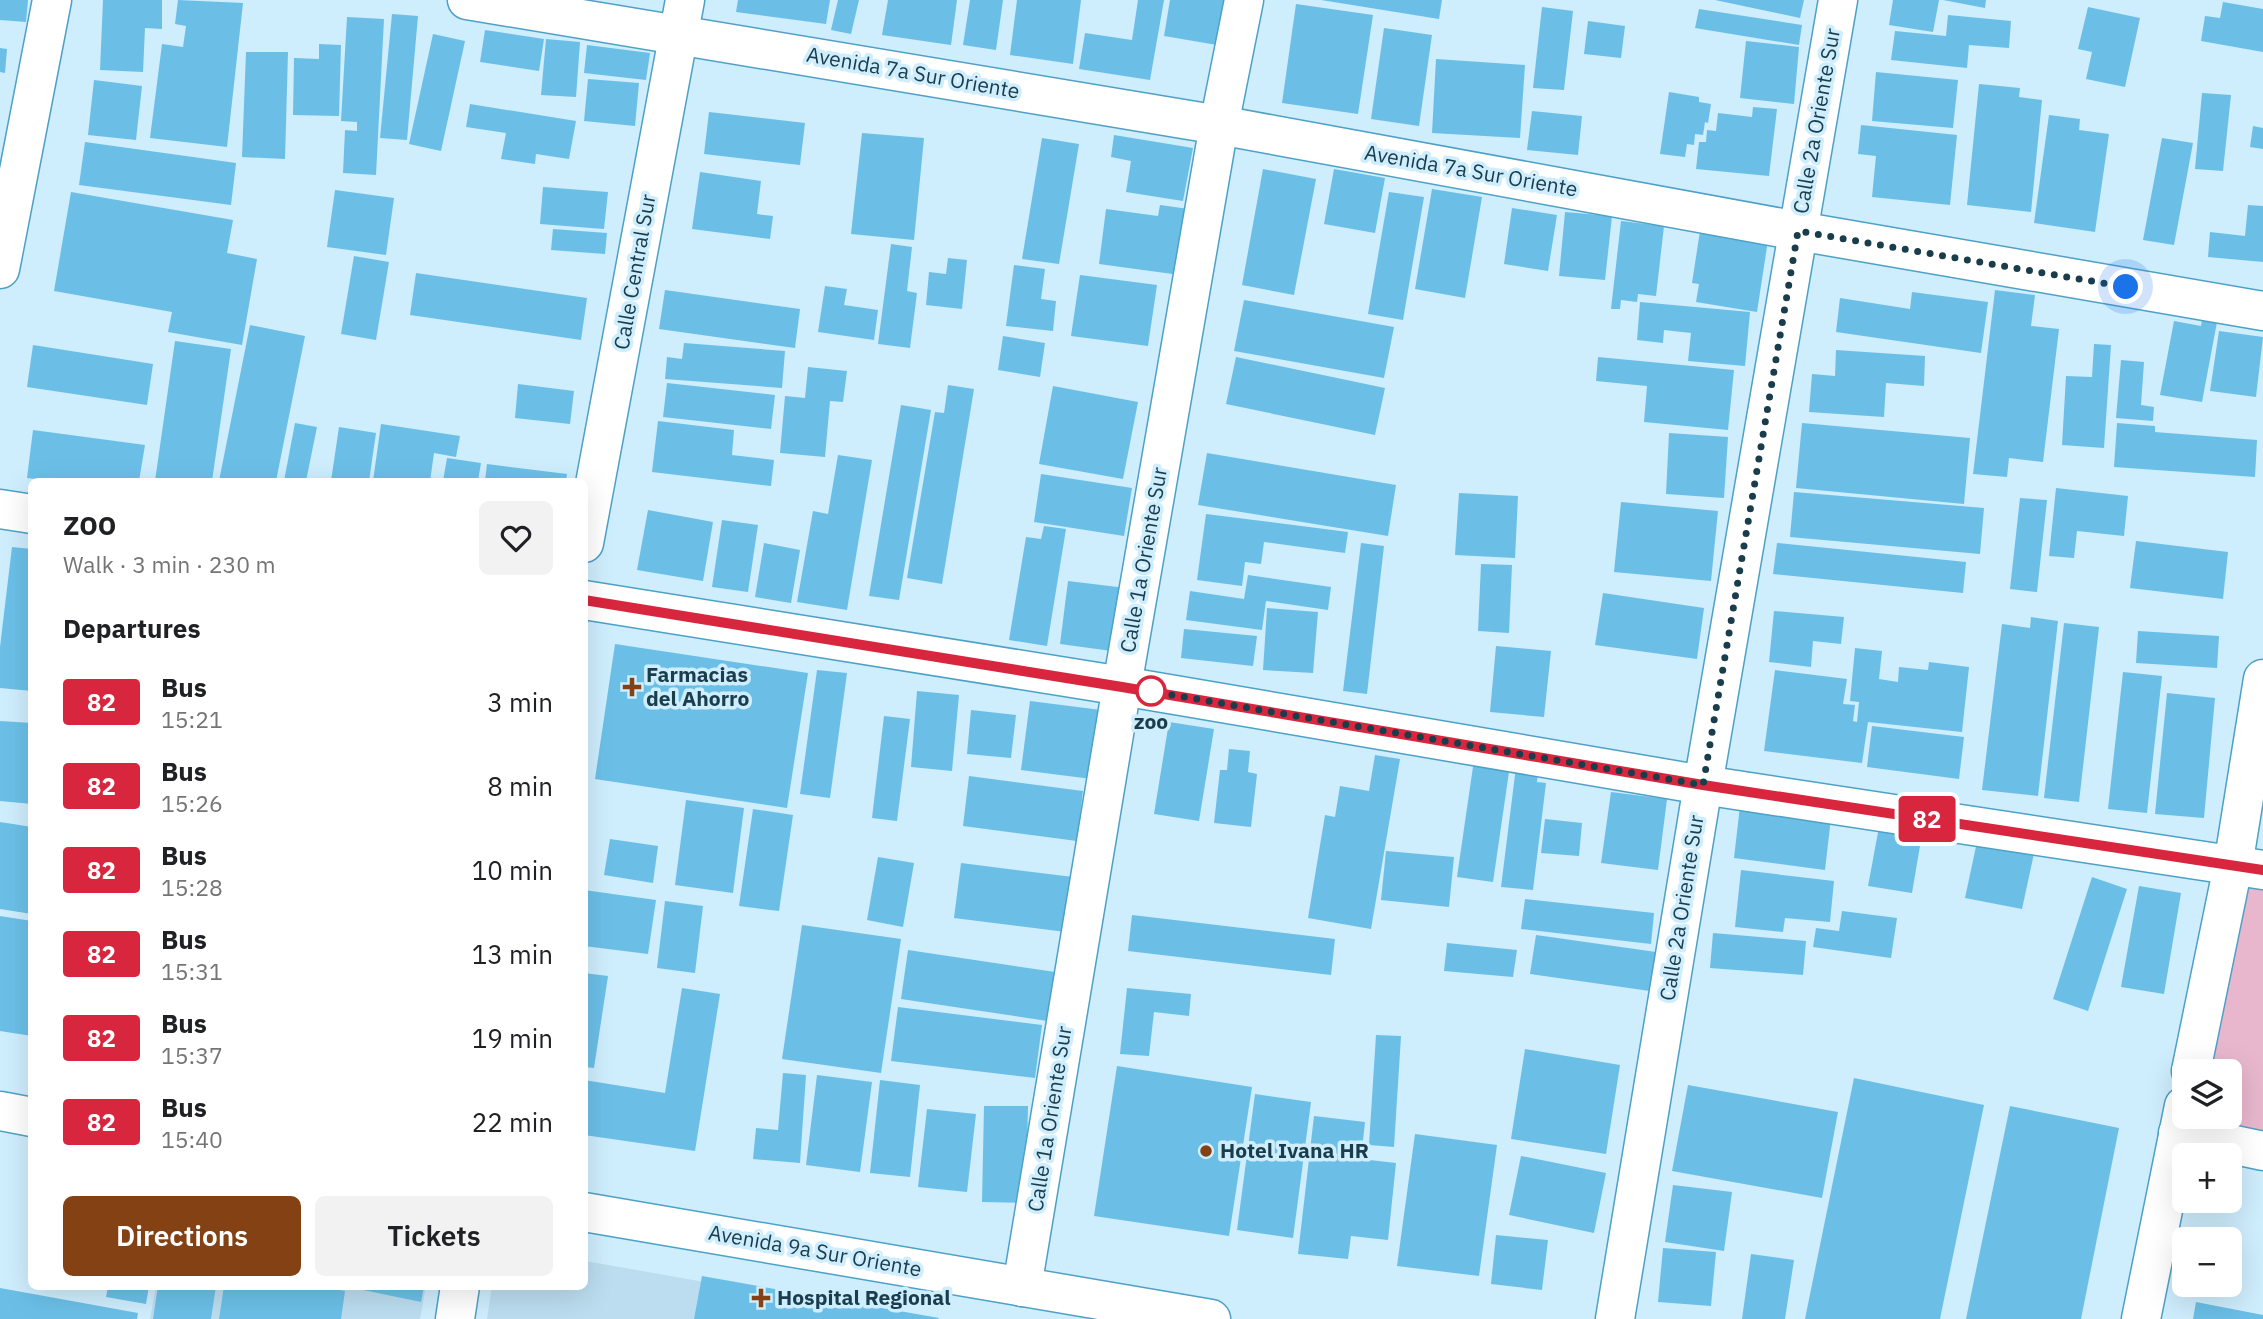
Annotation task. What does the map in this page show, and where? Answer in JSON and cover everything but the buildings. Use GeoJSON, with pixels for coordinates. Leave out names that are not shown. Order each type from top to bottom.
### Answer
{"type":"FeatureCollection","features":[{"type":"Feature","properties":{"kind":"street"},"geometry":{"type":"LineString","coordinates":[[0,269],[52,0]]}},
{"type":"Feature","properties":{"kind":"street","name":"Avenida 7a Sur Oriente"},"geometry":{"type":"LineString","coordinates":[[467,0],[682,17],[1219,125],[1798,231],[2263,311]]}},
{"type":"Feature","properties":{"kind":"street","name":"Calle 1a Oriente Sur"},"geometry":{"type":"LineString","coordinates":[[1022,1287],[1122,687],[1219,125],[1244,0]]}},
{"type":"Feature","properties":{"kind":"street","name":"Calle 2a Oriente Sur"},"geometry":{"type":"LineString","coordinates":[[1615,1319],[1703,785],[1838,0]]}},
{"type":"Feature","properties":{"kind":"street","name":"Calle Central Sur"},"geometry":{"type":"LineString","coordinates":[[588,522],[682,17]]}},
{"type":"Feature","properties":{"kind":"street"},"geometry":{"type":"LineString","coordinates":[[0,509],[28,513]]}},
{"type":"Feature","properties":{"kind":"street"},"geometry":{"type":"LineString","coordinates":[[588,601],[1703,785],[2248,868]]}},
{"type":"Feature","properties":{"kind":"street"},"geometry":{"type":"LineString","coordinates":[[2194,1059],[2248,868],[2263,679]]}},
{"type":"Feature","properties":{"kind":"street"},"geometry":{"type":"LineString","coordinates":[[0,1111],[28,1116]]}},
{"type":"Feature","properties":{"kind":"street"},"geometry":{"type":"LineString","coordinates":[[2141,1319],[2179,1129]]}},
{"type":"Feature","properties":{"kind":"street"},"geometry":{"type":"LineString","coordinates":[[2205,1129],[2263,1151]]}},
{"type":"Feature","properties":{"kind":"street","name":"Avenida 9a Sur Oriente"},"geometry":{"type":"LineString","coordinates":[[588,1213],[1211,1319]]}},
{"type":"Feature","properties":{"kind":"street"},"geometry":{"type":"LineString","coordinates":[[455,1319],[459,1290]]}},
{"type":"Feature","properties":{"kind":"shaded area"},"geometry":{"type":"Polygon","coordinates":[[[2248,886],[2263,888],[2263,1139],[2193,1130],[2242,1129],[2242,1059],[2210,1059],[2248,886]]]}},
{"type":"Feature","properties":{"kind":"shaded area"},"geometry":{"type":"Polygon","coordinates":[[[588,1262],[915,1319],[487,1319],[491,1290],[588,1290],[588,1262]]]}},
{"type":"Feature","properties":{"kind":"shaded area"},"geometry":{"type":"Polygon","coordinates":[[[155,1290],[425,1290],[420,1319],[150,1319],[155,1290]]]}},
{"type":"Feature","properties":{"kind":"bus line","name":"82"},"geometry":{"type":"LineString","coordinates":[[588,601],[1703,785],[2263,870]]}},
{"type":"Feature","properties":{"kind":"place","name":"Farmacias del Ahorro"},"geometry":{"type":"Point","coordinates":[632,687]}},
{"type":"Feature","properties":{"kind":"place","name":"zoo"},"geometry":{"type":"Point","coordinates":[1151,691]}},
{"type":"Feature","properties":{"kind":"place","name":"Hotel Ivana HR"},"geometry":{"type":"Point","coordinates":[1206,1151]}},
{"type":"Feature","properties":{"kind":"place","name":"Hospital Regional"},"geometry":{"type":"Point","coordinates":[761,1298]}},
{"type":"Feature","properties":{"kind":"route"},"geometry":{"type":"LineString","coordinates":[[1151,691],[1703,785],[1798,231],[2126,287]]}}]}
